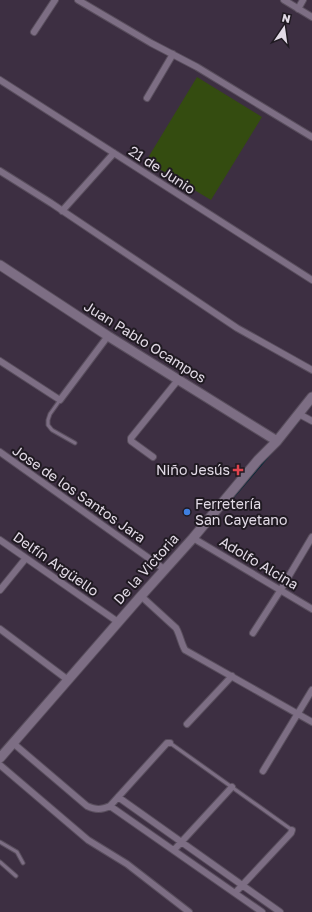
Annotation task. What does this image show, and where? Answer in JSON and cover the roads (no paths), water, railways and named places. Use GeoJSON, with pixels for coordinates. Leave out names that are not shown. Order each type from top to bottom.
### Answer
{"type":"FeatureCollection","features":[{"type":"Feature","properties":{"kind":"main road","name":"Juan Pablo Ocampos"},"geometry":{"type":"LineString","coordinates":[[0,265],[108,336],[277,441]]}},
{"type":"Feature","properties":{"kind":"main road","name":"De la Victoria"},"geometry":{"type":"LineString","coordinates":[[0,758],[164,569],[193,538],[258,460],[277,441],[312,397]]}},
{"type":"Feature","properties":{"kind":"street"},"geometry":{"type":"LineString","coordinates":[[34,32],[55,0]]}},
{"type":"Feature","properties":{"kind":"street"},"geometry":{"type":"LineString","coordinates":[[78,0],[151,43],[197,67],[312,137]]}},
{"type":"Feature","properties":{"kind":"street"},"geometry":{"type":"LineString","coordinates":[[284,0],[312,17]]}},
{"type":"Feature","properties":{"kind":"street"},"geometry":{"type":"LineString","coordinates":[[298,9],[303,0]]}},
{"type":"Feature","properties":{"kind":"street"},"geometry":{"type":"LineString","coordinates":[[147,98],[173,54]]}},
{"type":"Feature","properties":{"kind":"street","name":"21 de Junio"},"geometry":{"type":"LineString","coordinates":[[0,80],[312,280]]}},
{"type":"Feature","properties":{"kind":"street"},"geometry":{"type":"LineString","coordinates":[[62,211],[114,153]]}},
{"type":"Feature","properties":{"kind":"street"},"geometry":{"type":"LineString","coordinates":[[0,171],[237,328],[312,370]]}},
{"type":"Feature","properties":{"kind":"street"},"geometry":{"type":"LineString","coordinates":[[0,360],[60,400],[108,336]]}},
{"type":"Feature","properties":{"kind":"street"},"geometry":{"type":"LineString","coordinates":[[152,457],[131,441],[131,438],[178,380]]}},
{"type":"Feature","properties":{"kind":"street"},"geometry":{"type":"LineString","coordinates":[[299,414],[312,421]]}},
{"type":"Feature","properties":{"kind":"street","name":"Jose de los Santos Jara"},"geometry":{"type":"LineString","coordinates":[[0,452],[164,569]]}},
{"type":"Feature","properties":{"kind":"street"},"geometry":{"type":"LineString","coordinates":[[253,633],[312,537]]}},
{"type":"Feature","properties":{"kind":"street","name":"Adolfo Alcina"},"geometry":{"type":"LineString","coordinates":[[193,538],[312,609]]}},
{"type":"Feature","properties":{"kind":"street","name":"Delfín Argüello"},"geometry":{"type":"LineString","coordinates":[[0,540],[118,622]]}},
{"type":"Feature","properties":{"kind":"street"},"geometry":{"type":"LineString","coordinates":[[0,590],[26,558]]}},
{"type":"Feature","properties":{"kind":"street"},"geometry":{"type":"LineString","coordinates":[[141,596],[176,628],[185,650],[312,722]]}},
{"type":"Feature","properties":{"kind":"street"},"geometry":{"type":"LineString","coordinates":[[0,629],[68,680]]}},
{"type":"Feature","properties":{"kind":"street"},"geometry":{"type":"LineString","coordinates":[[187,724],[232,676]]}},
{"type":"Feature","properties":{"kind":"street"},"geometry":{"type":"LineString","coordinates":[[263,771],[312,690]]}},
{"type":"Feature","properties":{"kind":"street"},"geometry":{"type":"LineString","coordinates":[[13,744],[87,806],[99,810],[110,806],[167,743],[170,742]]}},
{"type":"Feature","properties":{"kind":"street"},"geometry":{"type":"LineString","coordinates":[[0,765],[88,840],[127,864],[189,912]]}},
{"type":"Feature","properties":{"kind":"street"},"geometry":{"type":"LineString","coordinates":[[174,850],[232,787]]}},
{"type":"Feature","properties":{"kind":"street"},"geometry":{"type":"LineString","coordinates":[[118,797],[280,912]]}},
{"type":"Feature","properties":{"kind":"street"},"geometry":{"type":"LineString","coordinates":[[110,806],[262,912]]}},
{"type":"Feature","properties":{"kind":"street"},"geometry":{"type":"LineString","coordinates":[[235,893],[291,833],[292,830]]}},
{"type":"Feature","properties":{"kind":"lane"},"geometry":{"type":"LineString","coordinates":[[60,400],[50,414],[48,425],[52,430],[75,443]]}},
{"type":"Feature","properties":{"kind":"lane"},"geometry":{"type":"LineString","coordinates":[[170,742],[292,830]]}},
{"type":"Feature","properties":{"kind":"lane"},"geometry":{"type":"LineString","coordinates":[[0,842],[17,852],[23,863]]}},
{"type":"Feature","properties":{"kind":"lane"},"geometry":{"type":"LineString","coordinates":[[0,862],[16,876]]}},
{"type":"Feature","properties":{"kind":"water"},"geometry":{"type":"Polygon","coordinates":[[[298,421],[299,422],[233,499],[232,498],[298,421]]]}},
{"type":"Feature","properties":{"kind":"place","name":"Niño Jesús"},"geometry":{"type":"Point","coordinates":[238,470]}},
{"type":"Feature","properties":{"kind":"place","name":"Ferretería San Cayetano"},"geometry":{"type":"Point","coordinates":[187,512]}}]}
